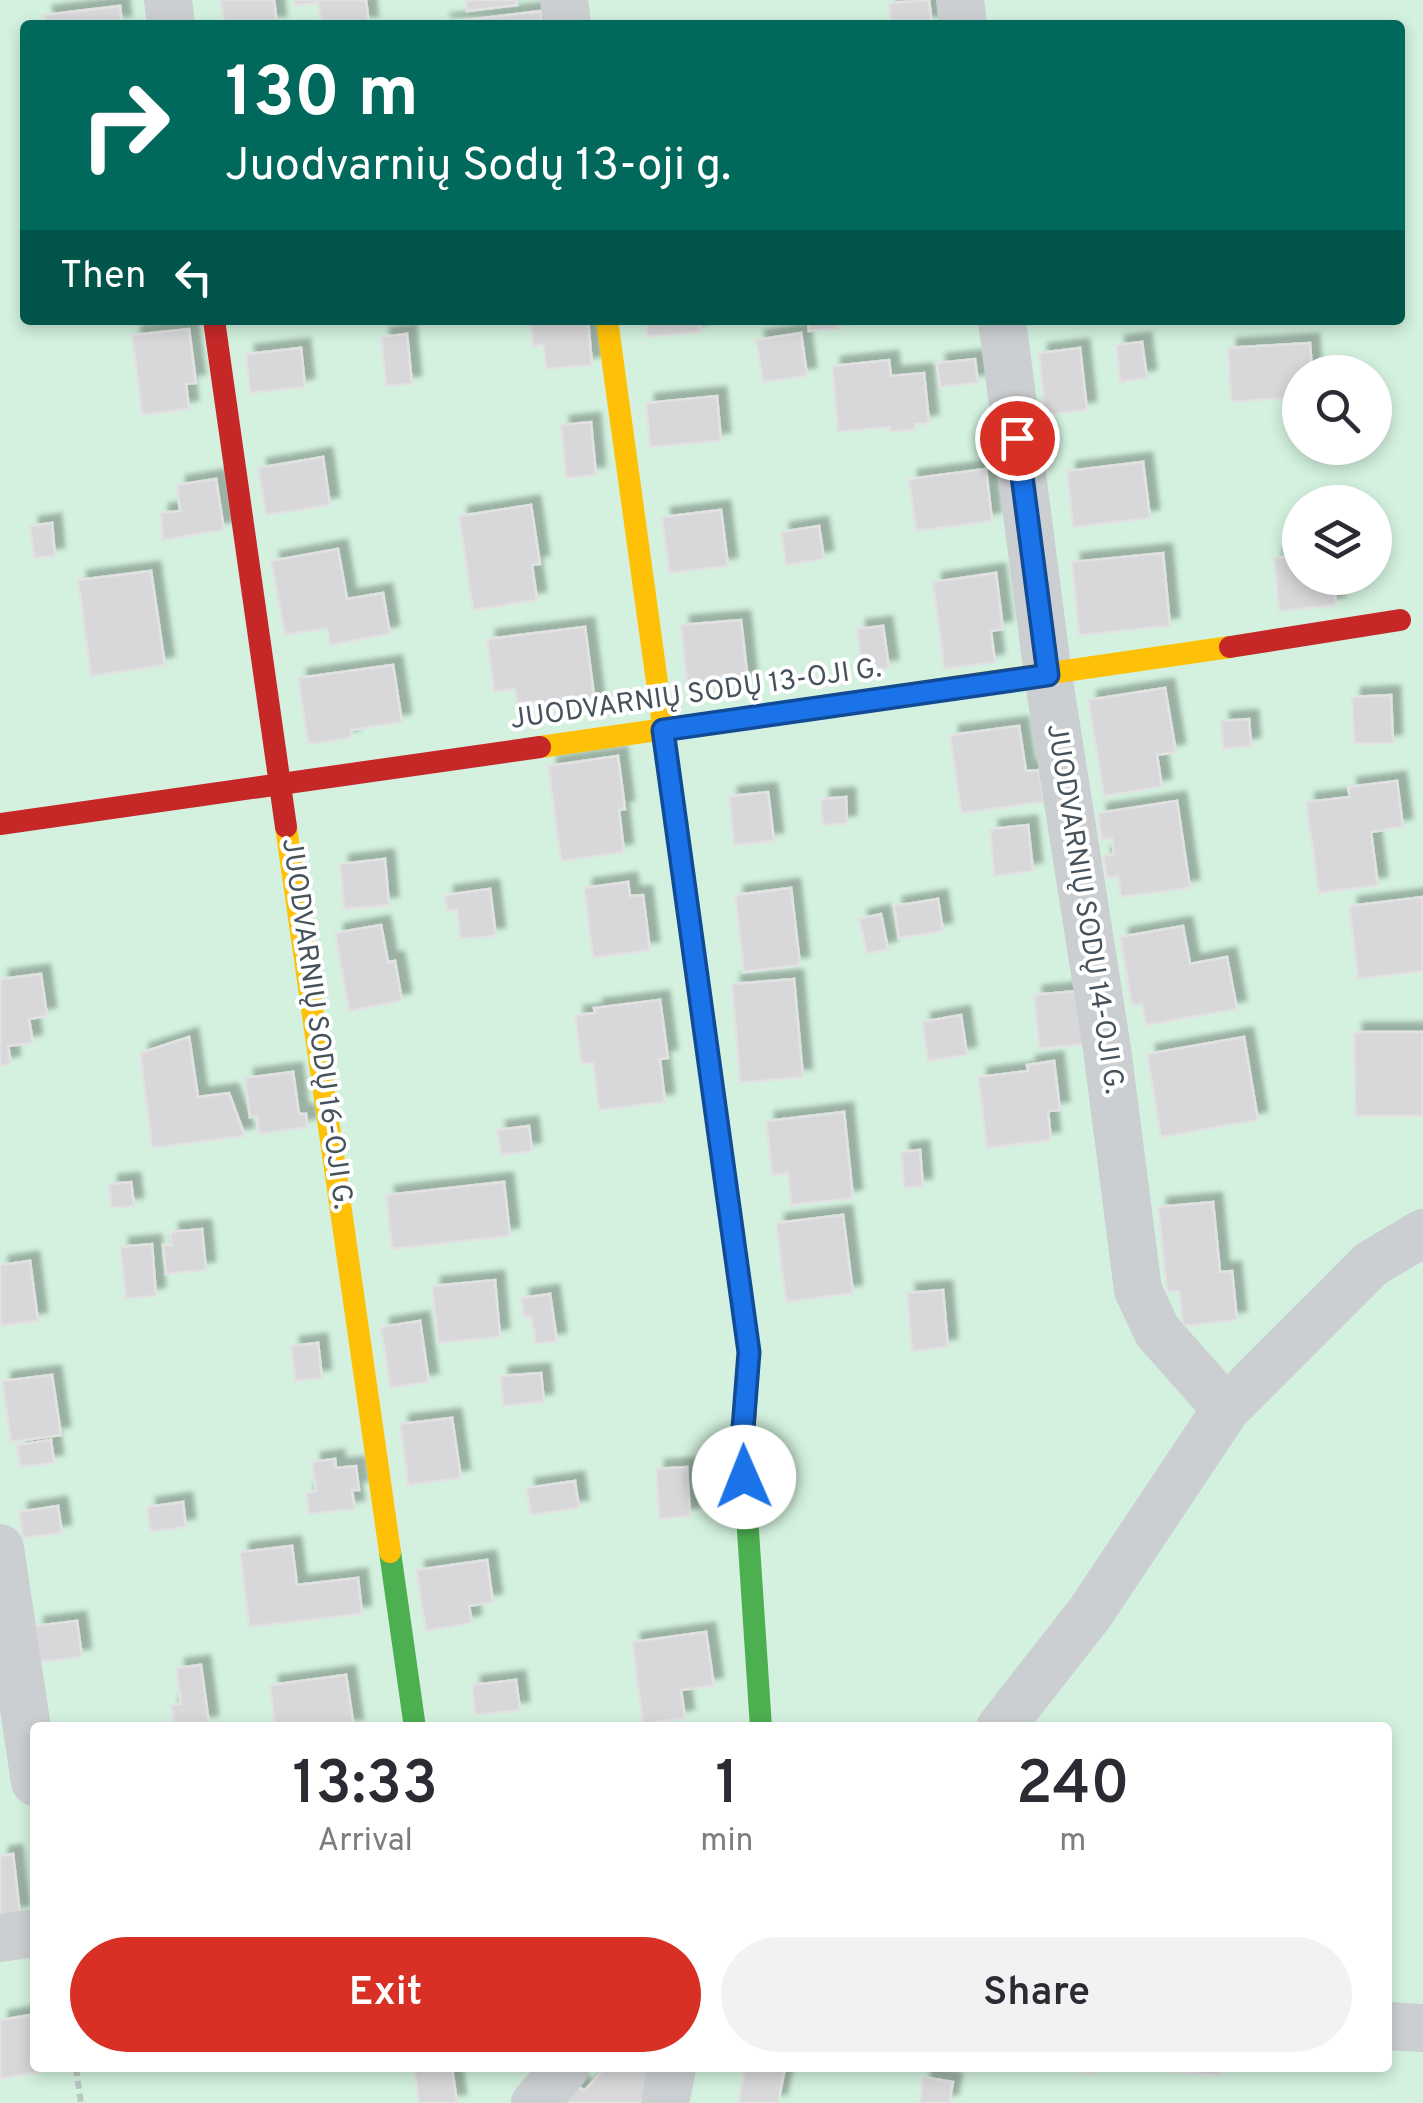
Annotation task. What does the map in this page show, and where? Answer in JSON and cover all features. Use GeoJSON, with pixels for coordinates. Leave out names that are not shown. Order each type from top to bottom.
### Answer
{"type":"FeatureCollection","features":[{"type":"Feature","properties":{"kind":"street","name":"JUODVARNIŲ SODŲ 16-OJI G."},"geometry":{"type":"LineString","coordinates":[[215,325],[414,1722]]}},
{"type":"Feature","properties":{"kind":"street"},"geometry":{"type":"LineString","coordinates":[[608,325],[749,1352],[742,1441],[761,1722]]}},
{"type":"Feature","properties":{"kind":"street","name":"JUODVARNIŲ SODŲ 14-OJI G."},"geometry":{"type":"LineString","coordinates":[[1003,325],[1048,675],[1106,1049],[1138,1290],[1157,1331],[1226,1410]]}},
{"type":"Feature","properties":{"kind":"street","name":"JUODVARNIŲ SODŲ 13-OJI G."},"geometry":{"type":"LineString","coordinates":[[0,824],[1048,675],[1400,620]]}},
{"type":"Feature","properties":{"kind":"street"},"geometry":{"type":"LineString","coordinates":[[1005,1722],[1090,1613],[1226,1410],[1371,1264],[1423,1234]]}},
{"type":"Feature","properties":{"kind":"street"},"geometry":{"type":"LineString","coordinates":[[0,1548],[30,1749]]}},
{"type":"Feature","properties":{"kind":"street"},"geometry":{"type":"LineString","coordinates":[[0,1938],[30,1934]]}},
{"type":"Feature","properties":{"kind":"street"},"geometry":{"type":"LineString","coordinates":[[1392,2026],[1423,2028]]}},
{"type":"Feature","properties":{"kind":"street"},"geometry":{"type":"LineString","coordinates":[[535,2103],[562,2072]]}},
{"type":"Feature","properties":{"kind":"street"},"geometry":{"type":"LineString","coordinates":[[665,2103],[671,2072]]}},
{"type":"Feature","properties":{"kind":"path"},"geometry":{"type":"LineString","coordinates":[[77,2072],[81,2103]]}},
{"type":"Feature","properties":{"kind":"green space"},"geometry":{"type":"Polygon","coordinates":[[[0,0],[1423,0],[1423,2103],[0,2103],[0,0]]]}},
{"type":"Feature","properties":{"kind":"building"},"geometry":{"type":"Polygon","coordinates":[[[221,0],[274,0],[276,20],[223,20],[221,0]]]}},
{"type":"Feature","properties":{"kind":"building"},"geometry":{"type":"Polygon","coordinates":[[[294,0],[366,0],[368,20],[320,20],[318,3],[295,5],[294,0]]]}},
{"type":"Feature","properties":{"kind":"building"},"geometry":{"type":"Polygon","coordinates":[[[466,0],[516,0],[517,5],[467,11],[466,0]]]}},
{"type":"Feature","properties":{"kind":"building"},"geometry":{"type":"Polygon","coordinates":[[[929,0],[931,20],[891,20],[889,3],[929,0]]]}},
{"type":"Feature","properties":{"kind":"building"},"geometry":{"type":"Polygon","coordinates":[[[120,6],[121,20],[45,20],[44,15],[120,6]]]}},
{"type":"Feature","properties":{"kind":"building"},"geometry":{"type":"Polygon","coordinates":[[[541,11],[542,20],[467,20],[541,11]]]}},
{"type":"Feature","properties":{"kind":"building"},"geometry":{"type":"Polygon","coordinates":[[[531,325],[588,325],[592,365],[546,369],[543,345],[533,346],[531,325]]]}},
{"type":"Feature","properties":{"kind":"building"},"geometry":{"type":"Polygon","coordinates":[[[646,325],[699,325],[700,332],[647,337],[646,325]]]}},
{"type":"Feature","properties":{"kind":"building"},"geometry":{"type":"Polygon","coordinates":[[[808,325],[839,325],[839,328],[809,331],[808,325]]]}},
{"type":"Feature","properties":{"kind":"building"},"geometry":{"type":"Polygon","coordinates":[[[189,329],[196,383],[186,384],[189,409],[142,415],[132,335],[189,329]]]}},
{"type":"Feature","properties":{"kind":"building"},"geometry":{"type":"Polygon","coordinates":[[[801,333],[807,376],[763,382],[756,340],[801,333]]]}},
{"type":"Feature","properties":{"kind":"building"},"geometry":{"type":"Polygon","coordinates":[[[407,334],[412,384],[386,386],[381,337],[407,334]]]}},
{"type":"Feature","properties":{"kind":"building"},"geometry":{"type":"Polygon","coordinates":[[[1142,342],[1147,378],[1120,382],[1116,345],[1142,342]]]}},
{"type":"Feature","properties":{"kind":"building"},"geometry":{"type":"Polygon","coordinates":[[[1310,343],[1311,355],[1282,355],[1282,398],[1231,402],[1228,348],[1310,343]]]}},
{"type":"Feature","properties":{"kind":"building"},"geometry":{"type":"Polygon","coordinates":[[[301,348],[305,387],[250,393],[246,354],[301,348]]]}},
{"type":"Feature","properties":{"kind":"building"},"geometry":{"type":"Polygon","coordinates":[[[1080,348],[1087,410],[1045,415],[1039,353],[1080,348]]]}},
{"type":"Feature","properties":{"kind":"building"},"geometry":{"type":"Polygon","coordinates":[[[975,359],[978,383],[940,387],[937,363],[975,359]]]}},
{"type":"Feature","properties":{"kind":"building"},"geometry":{"type":"Polygon","coordinates":[[[889,360],[891,376],[924,373],[929,423],[891,432],[890,427],[838,432],[832,366],[889,360]]]}},
{"type":"Feature","properties":{"kind":"building"},"geometry":{"type":"Polygon","coordinates":[[[717,396],[721,441],[650,447],[646,403],[717,396]]]}},
{"type":"Feature","properties":{"kind":"building"},"geometry":{"type":"Polygon","coordinates":[[[591,422],[596,475],[566,478],[561,425],[591,422]]]}},
{"type":"Feature","properties":{"kind":"building"},"geometry":{"type":"Polygon","coordinates":[[[323,457],[330,505],[266,515],[258,468],[323,457]]]}},
{"type":"Feature","properties":{"kind":"building"},"geometry":{"type":"Polygon","coordinates":[[[1143,462],[1150,518],[1073,527],[1067,471],[1143,462]]]}},
{"type":"Feature","properties":{"kind":"building"},"geometry":{"type":"Polygon","coordinates":[[[986,469],[992,521],[916,531],[909,479],[986,469]]]}},
{"type":"Feature","properties":{"kind":"building"},"geometry":{"type":"Polygon","coordinates":[[[216,479],[224,530],[163,540],[160,513],[180,511],[177,485],[216,479]]]}},
{"type":"Feature","properties":{"kind":"building"},"geometry":{"type":"Polygon","coordinates":[[[531,505],[540,564],[532,565],[537,600],[473,610],[459,516],[531,505]]]}},
{"type":"Feature","properties":{"kind":"building"},"geometry":{"type":"Polygon","coordinates":[[[721,510],[728,566],[669,573],[662,517],[721,510]]]}},
{"type":"Feature","properties":{"kind":"building"},"geometry":{"type":"Polygon","coordinates":[[[52,523],[55,556],[34,558],[30,526],[52,523]]]}},
{"type":"Feature","properties":{"kind":"building"},"geometry":{"type":"Polygon","coordinates":[[[819,526],[824,559],[786,565],[781,532],[819,526]]]}},
{"type":"Feature","properties":{"kind":"building"},"geometry":{"type":"Polygon","coordinates":[[[338,549],[347,599],[383,593],[390,634],[330,645],[327,628],[285,635],[271,561],[338,549]]]}},
{"type":"Feature","properties":{"kind":"building"},"geometry":{"type":"Polygon","coordinates":[[[1163,553],[1170,626],[1079,635],[1072,562],[1163,553]]]}},
{"type":"Feature","properties":{"kind":"building"},"geometry":{"type":"Polygon","coordinates":[[[1282,557],[1282,595],[1335,595],[1336,605],[1279,611],[1274,558],[1282,557]]]}},
{"type":"Feature","properties":{"kind":"building"},"geometry":{"type":"Polygon","coordinates":[[[151,571],[165,665],[91,676],[78,580],[151,571]]]}},
{"type":"Feature","properties":{"kind":"building"},"geometry":{"type":"Polygon","coordinates":[[[996,573],[1003,629],[991,631],[995,662],[944,669],[933,582],[996,573]]]}},
{"type":"Feature","properties":{"kind":"building"},"geometry":{"type":"Polygon","coordinates":[[[741,620],[748,682],[687,688],[681,625],[741,620]]]}},
{"type":"Feature","properties":{"kind":"building"},"geometry":{"type":"Polygon","coordinates":[[[883,626],[889,668],[862,671],[857,629],[883,626]]]}},
{"type":"Feature","properties":{"kind":"building"},"geometry":{"type":"Polygon","coordinates":[[[585,627],[595,703],[541,710],[540,701],[517,703],[515,689],[494,692],[487,639],[585,627]]]}},
{"type":"Feature","properties":{"kind":"building"},"geometry":{"type":"Polygon","coordinates":[[[393,665],[402,722],[351,730],[351,738],[308,744],[298,678],[393,665]]]}},
{"type":"Feature","properties":{"kind":"building"},"geometry":{"type":"Polygon","coordinates":[[[1165,688],[1176,752],[1157,755],[1162,787],[1104,796],[1088,700],[1165,688]]]}},
{"type":"Feature","properties":{"kind":"building"},"geometry":{"type":"Polygon","coordinates":[[[1391,695],[1393,743],[1354,744],[1352,697],[1391,695]]]}},
{"type":"Feature","properties":{"kind":"building"},"geometry":{"type":"Polygon","coordinates":[[[1249,719],[1251,746],[1223,749],[1221,721],[1249,719]]]}},
{"type":"Feature","properties":{"kind":"building"},"geometry":{"type":"Polygon","coordinates":[[[1019,726],[1026,771],[1039,770],[1044,802],[961,813],[950,735],[1019,726]]]}},
{"type":"Feature","properties":{"kind":"building"},"geometry":{"type":"Polygon","coordinates":[[[618,756],[625,809],[619,810],[624,852],[561,861],[548,766],[618,756]]]}},
{"type":"Feature","properties":{"kind":"building"},"geometry":{"type":"Polygon","coordinates":[[[1397,781],[1403,827],[1371,832],[1378,885],[1319,893],[1306,802],[1350,797],[1348,787],[1397,781]]]}},
{"type":"Feature","properties":{"kind":"building"},"geometry":{"type":"Polygon","coordinates":[[[768,792],[774,841],[734,845],[729,796],[768,792]]]}},
{"type":"Feature","properties":{"kind":"building"},"geometry":{"type":"Polygon","coordinates":[[[846,797],[847,824],[822,825],[821,799],[846,797]]]}},
{"type":"Feature","properties":{"kind":"building"},"geometry":{"type":"Polygon","coordinates":[[[1177,801],[1190,888],[1121,897],[1118,876],[1107,878],[1103,856],[1114,854],[1112,838],[1102,840],[1098,813],[1177,801]]]}},
{"type":"Feature","properties":{"kind":"building"},"geometry":{"type":"Polygon","coordinates":[[[1028,825],[1033,871],[994,876],[990,829],[1028,825]]]}},
{"type":"Feature","properties":{"kind":"building"},"geometry":{"type":"Polygon","coordinates":[[[385,859],[389,905],[344,909],[340,864],[385,859]]]}},
{"type":"Feature","properties":{"kind":"building"},"geometry":{"type":"Polygon","coordinates":[[[628,882],[630,896],[643,895],[650,950],[593,958],[584,888],[628,882]]]}},
{"type":"Feature","properties":{"kind":"building"},"geometry":{"type":"Polygon","coordinates":[[[791,888],[800,965],[744,972],[735,895],[791,888]]]}},
{"type":"Feature","properties":{"kind":"building"},"geometry":{"type":"Polygon","coordinates":[[[490,889],[496,936],[460,939],[457,910],[447,911],[445,895],[490,889]]]}},
{"type":"Feature","properties":{"kind":"building"},"geometry":{"type":"Polygon","coordinates":[[[1423,897],[1423,971],[1358,979],[1349,906],[1423,897]]]}},
{"type":"Feature","properties":{"kind":"building"},"geometry":{"type":"Polygon","coordinates":[[[938,899],[943,931],[899,938],[894,906],[938,899]]]}},
{"type":"Feature","properties":{"kind":"building"},"geometry":{"type":"Polygon","coordinates":[[[881,914],[888,949],[867,954],[859,919],[881,914]]]}},
{"type":"Feature","properties":{"kind":"building"},"geometry":{"type":"Polygon","coordinates":[[[381,925],[388,962],[395,961],[402,1001],[349,1011],[335,933],[381,925]]]}},
{"type":"Feature","properties":{"kind":"building"},"geometry":{"type":"Polygon","coordinates":[[[1183,926],[1190,964],[1227,957],[1237,1009],[1146,1025],[1142,1004],[1132,1006],[1120,937],[1183,926]]]}},
{"type":"Feature","properties":{"kind":"building"},"geometry":{"type":"Polygon","coordinates":[[[41,974],[47,1016],[29,1019],[33,1043],[8,1046],[11,1064],[0,1066],[0,979],[41,974]]]}},
{"type":"Feature","properties":{"kind":"building"},"geometry":{"type":"Polygon","coordinates":[[[794,979],[803,1077],[740,1083],[732,984],[794,979]]]}},
{"type":"Feature","properties":{"kind":"building"},"geometry":{"type":"Polygon","coordinates":[[[1087,990],[1093,1043],[1039,1049],[1034,995],[1087,990]]]}},
{"type":"Feature","properties":{"kind":"building"},"geometry":{"type":"Polygon","coordinates":[[[660,1000],[668,1058],[660,1059],[665,1102],[599,1110],[593,1063],[581,1064],[575,1015],[595,1013],[594,1008],[660,1000]]]}},
{"type":"Feature","properties":{"kind":"building"},"geometry":{"type":"Polygon","coordinates":[[[961,1015],[967,1055],[928,1061],[922,1022],[961,1015]]]}},
{"type":"Feature","properties":{"kind":"building"},"geometry":{"type":"Polygon","coordinates":[[[1354,1032],[1423,1032],[1423,1116],[1355,1116],[1354,1032]]]}},
{"type":"Feature","properties":{"kind":"building"},"geometry":{"type":"Polygon","coordinates":[[[189,1037],[198,1097],[229,1093],[245,1136],[152,1148],[140,1053],[189,1037]]]}},
{"type":"Feature","properties":{"kind":"building"},"geometry":{"type":"Polygon","coordinates":[[[1244,1037],[1258,1120],[1161,1137],[1147,1054],[1244,1037]]]}},
{"type":"Feature","properties":{"kind":"building"},"geometry":{"type":"Polygon","coordinates":[[[1054,1061],[1060,1110],[1048,1111],[1051,1140],[987,1148],[978,1077],[1028,1071],[1027,1065],[1054,1061]]]}},
{"type":"Feature","properties":{"kind":"building"},"geometry":{"type":"Polygon","coordinates":[[[293,1072],[299,1114],[306,1114],[307,1127],[259,1134],[257,1116],[250,1117],[245,1078],[293,1072]]]}},
{"type":"Feature","properties":{"kind":"building"},"geometry":{"type":"Polygon","coordinates":[[[844,1112],[853,1198],[791,1205],[788,1173],[772,1175],[766,1121],[844,1112]]]}},
{"type":"Feature","properties":{"kind":"building"},"geometry":{"type":"Polygon","coordinates":[[[529,1126],[532,1151],[501,1155],[497,1130],[529,1126]]]}},
{"type":"Feature","properties":{"kind":"building"},"geometry":{"type":"Polygon","coordinates":[[[920,1150],[923,1187],[904,1188],[901,1152],[920,1150]]]}},
{"type":"Feature","properties":{"kind":"building"},"geometry":{"type":"Polygon","coordinates":[[[131,1182],[134,1206],[111,1208],[109,1184],[131,1182]]]}},
{"type":"Feature","properties":{"kind":"building"},"geometry":{"type":"Polygon","coordinates":[[[504,1182],[510,1236],[392,1249],[386,1195],[504,1182]]]}},
{"type":"Feature","properties":{"kind":"building"},"geometry":{"type":"Polygon","coordinates":[[[1213,1202],[1220,1272],[1232,1271],[1237,1320],[1183,1326],[1179,1291],[1167,1292],[1158,1207],[1213,1202]]]}},
{"type":"Feature","properties":{"kind":"building"},"geometry":{"type":"Polygon","coordinates":[[[843,1215],[853,1293],[786,1302],[776,1223],[843,1215]]]}},
{"type":"Feature","properties":{"kind":"building"},"geometry":{"type":"Polygon","coordinates":[[[202,1229],[206,1270],[166,1274],[163,1245],[172,1245],[170,1232],[202,1229]]]}},
{"type":"Feature","properties":{"kind":"building"},"geometry":{"type":"Polygon","coordinates":[[[152,1244],[156,1296],[126,1299],[120,1247],[152,1244]]]}},
{"type":"Feature","properties":{"kind":"building"},"geometry":{"type":"Polygon","coordinates":[[[30,1261],[38,1321],[0,1326],[0,1265],[30,1261]]]}},
{"type":"Feature","properties":{"kind":"building"},"geometry":{"type":"Polygon","coordinates":[[[495,1280],[500,1337],[438,1343],[432,1286],[495,1280]]]}},
{"type":"Feature","properties":{"kind":"building"},"geometry":{"type":"Polygon","coordinates":[[[943,1290],[948,1347],[912,1351],[907,1293],[943,1290]]]}},
{"type":"Feature","properties":{"kind":"building"},"geometry":{"type":"Polygon","coordinates":[[[550,1294],[557,1341],[536,1344],[531,1316],[524,1317],[521,1298],[550,1294]]]}},
{"type":"Feature","properties":{"kind":"building"},"geometry":{"type":"Polygon","coordinates":[[[420,1321],[429,1382],[390,1388],[381,1327],[420,1321]]]}},
{"type":"Feature","properties":{"kind":"building"},"geometry":{"type":"Polygon","coordinates":[[[318,1343],[322,1378],[295,1381],[291,1346],[318,1343]]]}},
{"type":"Feature","properties":{"kind":"building"},"geometry":{"type":"Polygon","coordinates":[[[541,1373],[544,1402],[503,1406],[500,1376],[541,1373]]]}},
{"type":"Feature","properties":{"kind":"building"},"geometry":{"type":"Polygon","coordinates":[[[52,1375],[61,1435],[11,1442],[2,1381],[52,1375]]]}},
{"type":"Feature","properties":{"kind":"building"},"geometry":{"type":"Polygon","coordinates":[[[452,1418],[461,1478],[408,1485],[400,1424],[452,1418]]]}},
{"type":"Feature","properties":{"kind":"building"},"geometry":{"type":"Polygon","coordinates":[[[51,1440],[54,1463],[20,1467],[17,1445],[51,1440]]]}},
{"type":"Feature","properties":{"kind":"building"},"geometry":{"type":"Polygon","coordinates":[[[335,1459],[336,1468],[356,1466],[359,1490],[352,1490],[355,1509],[309,1514],[306,1493],[316,1491],[312,1462],[335,1459]]]}},
{"type":"Feature","properties":{"kind":"building"},"geometry":{"type":"Polygon","coordinates":[[[687,1467],[690,1516],[659,1519],[656,1469],[687,1467]]]}},
{"type":"Feature","properties":{"kind":"building"},"geometry":{"type":"Polygon","coordinates":[[[575,1481],[579,1508],[531,1515],[526,1488],[575,1481]]]}},
{"type":"Feature","properties":{"kind":"building"},"geometry":{"type":"Polygon","coordinates":[[[183,1502],[186,1527],[151,1532],[147,1507],[183,1502]]]}},
{"type":"Feature","properties":{"kind":"building"},"geometry":{"type":"Polygon","coordinates":[[[58,1506],[62,1533],[23,1538],[19,1512],[58,1506]]]}},
{"type":"Feature","properties":{"kind":"building"},"geometry":{"type":"Polygon","coordinates":[[[292,1546],[297,1585],[358,1578],[362,1614],[249,1627],[240,1552],[292,1546]]]}},
{"type":"Feature","properties":{"kind":"building"},"geometry":{"type":"Polygon","coordinates":[[[487,1560],[493,1602],[469,1606],[472,1623],[426,1631],[416,1570],[487,1560]]]}},
{"type":"Feature","properties":{"kind":"building"},"geometry":{"type":"Polygon","coordinates":[[[77,1621],[82,1657],[40,1662],[35,1626],[77,1621]]]}},
{"type":"Feature","properties":{"kind":"building"},"geometry":{"type":"Polygon","coordinates":[[[706,1632],[714,1686],[681,1690],[685,1718],[643,1722],[632,1642],[706,1632]]]}},
{"type":"Feature","properties":{"kind":"building"},"geometry":{"type":"Polygon","coordinates":[[[201,1665],[209,1722],[174,1722],[171,1705],[181,1704],[176,1668],[201,1665]]]}},
{"type":"Feature","properties":{"kind":"building"},"geometry":{"type":"Polygon","coordinates":[[[346,1675],[353,1722],[274,1722],[270,1685],[346,1675]]]}},
{"type":"Feature","properties":{"kind":"building"},"geometry":{"type":"Polygon","coordinates":[[[516,1680],[520,1710],[475,1715],[472,1685],[516,1680]]]}},
{"type":"Feature","properties":{"kind":"building"},"geometry":{"type":"Polygon","coordinates":[[[13,1854],[20,1914],[0,1917],[0,1856],[13,1854]]]}},
{"type":"Feature","properties":{"kind":"building"},"geometry":{"type":"Polygon","coordinates":[[[30,2015],[30,2072],[41,2072],[0,2079],[0,2020],[30,2015]]]}},
{"type":"Feature","properties":{"kind":"building"},"geometry":{"type":"Polygon","coordinates":[[[415,2072],[453,2072],[457,2103],[419,2103],[415,2072]]]}},
{"type":"Feature","properties":{"kind":"building"},"geometry":{"type":"Polygon","coordinates":[[[601,2072],[653,2072],[660,2078],[638,2103],[551,2103],[572,2080],[584,2091],[601,2072]]]}},
{"type":"Feature","properties":{"kind":"building"},"geometry":{"type":"Polygon","coordinates":[[[744,2072],[784,2072],[778,2103],[738,2103],[744,2072]]]}},
{"type":"Feature","properties":{"kind":"building"},"geometry":{"type":"Polygon","coordinates":[[[1172,2072],[1221,2072],[1221,2075],[1172,2072]]]}},
{"type":"Feature","properties":{"kind":"building"},"geometry":{"type":"Polygon","coordinates":[[[923,2077],[953,2082],[949,2103],[920,2103],[923,2077]]]}},
{"type":"Feature","properties":{"kind":"traffic: fast"},"geometry":{"type":"LineString","coordinates":[[743,1455],[761,1722]]}},
{"type":"Feature","properties":{"kind":"traffic: fast"},"geometry":{"type":"LineString","coordinates":[[390,1552],[414,1722]]}},
{"type":"Feature","properties":{"kind":"traffic: slow"},"geometry":{"type":"LineString","coordinates":[[608,325],[702,1008]]}},
{"type":"Feature","properties":{"kind":"traffic: slow"},"geometry":{"type":"LineString","coordinates":[[540,747],[1230,647]]}},
{"type":"Feature","properties":{"kind":"traffic: slow"},"geometry":{"type":"LineString","coordinates":[[286,827],[390,1552]]}},
{"type":"Feature","properties":{"kind":"traffic: jam"},"geometry":{"type":"LineString","coordinates":[[215,325],[286,827]]}},
{"type":"Feature","properties":{"kind":"traffic: jam"},"geometry":{"type":"LineString","coordinates":[[1230,647],[1400,620]]}},
{"type":"Feature","properties":{"kind":"traffic: jam"},"geometry":{"type":"LineString","coordinates":[[0,824],[540,747]]}},
{"type":"Feature","properties":{"kind":"traffic: jam"},"geometry":{"type":"LineString","coordinates":[[702,1008],[749,1352],[743,1455]]}},
{"type":"Feature","properties":{"kind":"route"},"geometry":{"type":"LineString","coordinates":[[744,1477],[742,1441],[749,1352],[663,730],[1048,675],[1017,438]]}}]}
